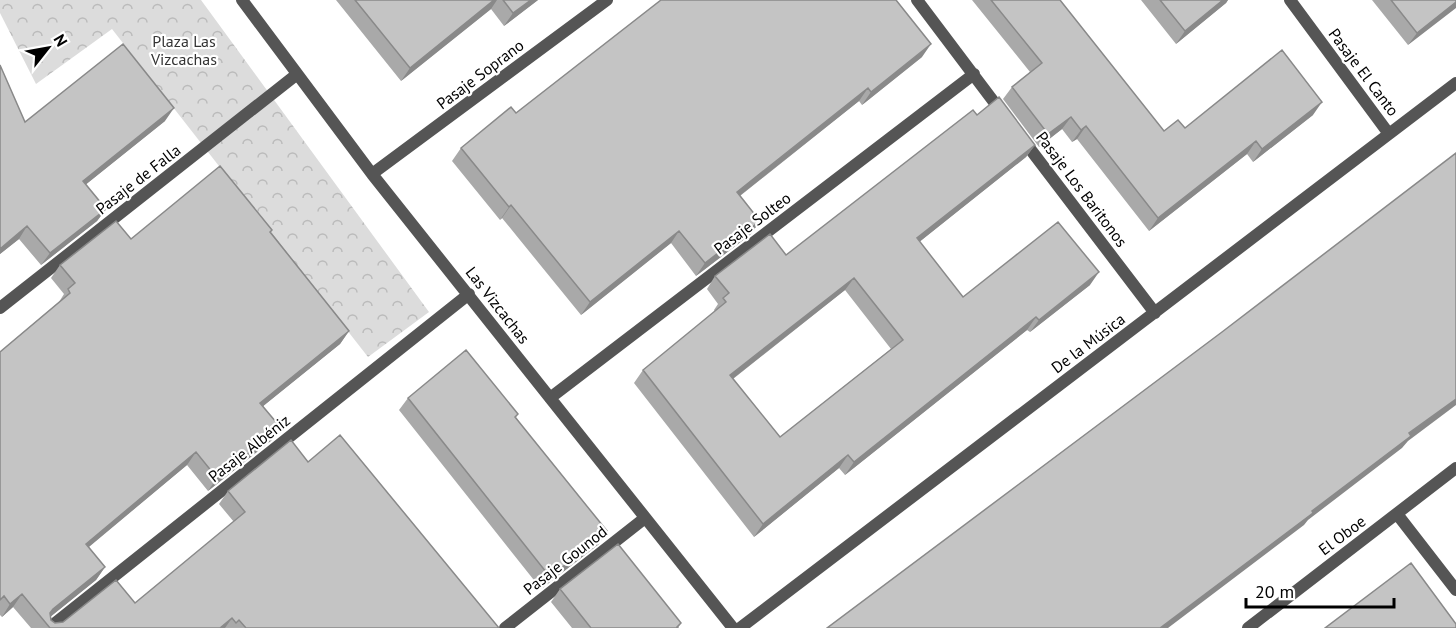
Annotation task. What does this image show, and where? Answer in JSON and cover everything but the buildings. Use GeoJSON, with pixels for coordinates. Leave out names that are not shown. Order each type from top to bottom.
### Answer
{"type":"FeatureCollection","features":[{"type":"Feature","properties":{"kind":"street","name":"Las Vizcachas"},"geometry":{"type":"LineString","coordinates":[[242,0],[372,174],[470,294],[733,628]]}},
{"type":"Feature","properties":{"kind":"street","name":"Pasaje Soprano"},"geometry":{"type":"LineString","coordinates":[[372,174],[607,0]]}},
{"type":"Feature","properties":{"kind":"street","name":"Pasaje Los Baritonos"},"geometry":{"type":"LineString","coordinates":[[917,0],[1155,313]]}},
{"type":"Feature","properties":{"kind":"street","name":"Pasaje El Canto"},"geometry":{"type":"LineString","coordinates":[[1290,0],[1389,134]]}},
{"type":"Feature","properties":{"kind":"street","name":"Pasaje Solteo"},"geometry":{"type":"LineString","coordinates":[[550,398],[974,74]]}},
{"type":"Feature","properties":{"kind":"street","name":"Pasaje de Falla"},"geometry":{"type":"LineString","coordinates":[[0,308],[296,75]]}},
{"type":"Feature","properties":{"kind":"street","name":"De la Música"},"geometry":{"type":"LineString","coordinates":[[740,628],[1456,83]]}},
{"type":"Feature","properties":{"kind":"street","name":"Pasaje Albéniz"},"geometry":{"type":"LineString","coordinates":[[49,628],[470,294]]}},
{"type":"Feature","properties":{"kind":"street","name":"El Oboe"},"geometry":{"type":"LineString","coordinates":[[1248,628],[1456,468]]}},
{"type":"Feature","properties":{"kind":"street"},"geometry":{"type":"LineString","coordinates":[[1396,514],[1456,590]]}},
{"type":"Feature","properties":{"kind":"street","name":"Pasaje Gounod"},"geometry":{"type":"LineString","coordinates":[[505,628],[645,518]]}},
{"type":"Feature","properties":{"kind":"green space","name":"Plaza Las Vizcachas"},"geometry":{"type":"Polygon","coordinates":[[[0,0],[201,0],[429,312],[368,357],[112,29],[36,84],[0,13],[0,0]]]}}]}
